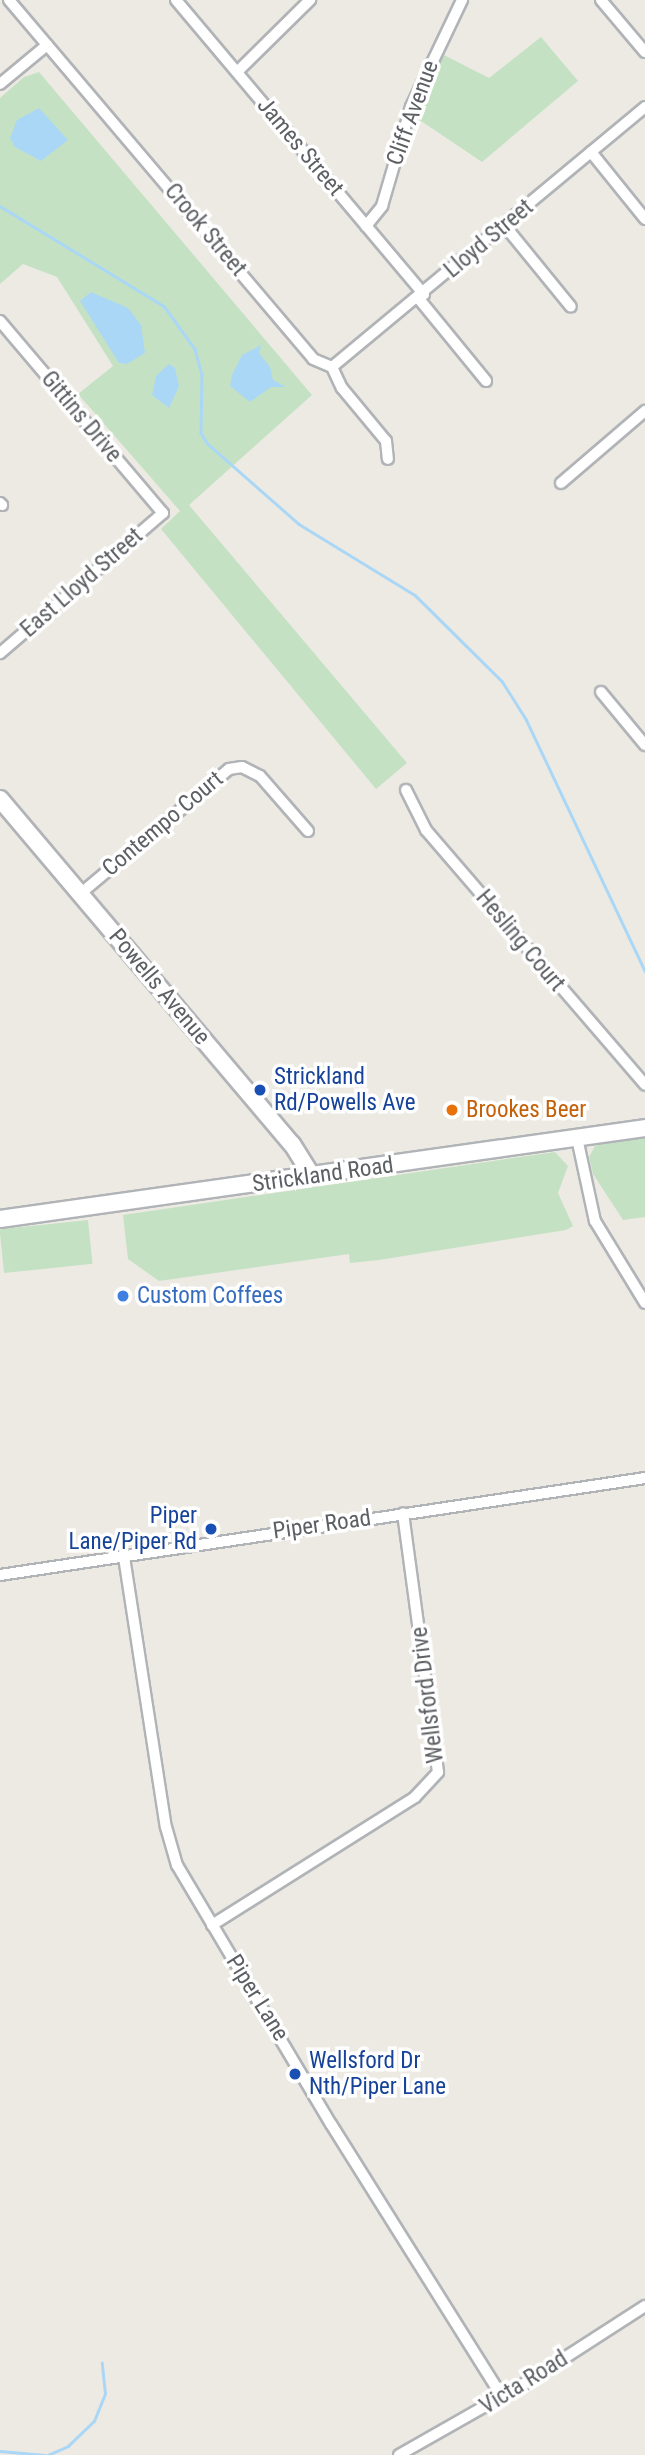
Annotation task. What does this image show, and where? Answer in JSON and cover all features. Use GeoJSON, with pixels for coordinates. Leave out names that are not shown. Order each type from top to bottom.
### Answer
{"type":"FeatureCollection","features":[{"type":"Feature","properties":{"kind":"main road","name":"Powells Avenue"},"geometry":{"type":"LineString","coordinates":[[0,799],[292,1144],[313,1177]]}},
{"type":"Feature","properties":{"kind":"main road","name":"Strickland Road"},"geometry":{"type":"LineString","coordinates":[[0,1219],[313,1177],[645,1128]]}},
{"type":"Feature","properties":{"kind":"street","name":"Crook Street"},"geometry":{"type":"LineString","coordinates":[[9,0],[313,359],[332,368],[342,388],[386,441],[388,459]]}},
{"type":"Feature","properties":{"kind":"street","name":"James Street"},"geometry":{"type":"LineString","coordinates":[[176,0],[366,226],[486,381]]}},
{"type":"Feature","properties":{"kind":"street"},"geometry":{"type":"LineString","coordinates":[[237,72],[310,0]]}},
{"type":"Feature","properties":{"kind":"street","name":"Cliff Avenue"},"geometry":{"type":"LineString","coordinates":[[366,226],[382,206],[411,107],[462,0]]}},
{"type":"Feature","properties":{"kind":"street"},"geometry":{"type":"LineString","coordinates":[[601,0],[645,52]]}},
{"type":"Feature","properties":{"kind":"street"},"geometry":{"type":"LineString","coordinates":[[0,84],[47,45]]}},
{"type":"Feature","properties":{"kind":"street","name":"Lloyd Street"},"geometry":{"type":"LineString","coordinates":[[332,368],[422,296],[645,107]]}},
{"type":"Feature","properties":{"kind":"street"},"geometry":{"type":"LineString","coordinates":[[591,152],[645,219]]}},
{"type":"Feature","properties":{"kind":"street"},"geometry":{"type":"LineString","coordinates":[[505,226],[571,307]]}},
{"type":"Feature","properties":{"kind":"street","name":"Gittins Drive"},"geometry":{"type":"LineString","coordinates":[[0,321],[163,513]]}},
{"type":"Feature","properties":{"kind":"street"},"geometry":{"type":"LineString","coordinates":[[561,482],[645,411]]}},
{"type":"Feature","properties":{"kind":"street","name":"East Lloyd Street"},"geometry":{"type":"LineString","coordinates":[[0,653],[163,513]]}},
{"type":"Feature","properties":{"kind":"street"},"geometry":{"type":"LineString","coordinates":[[601,692],[645,746]]}},
{"type":"Feature","properties":{"kind":"street","name":"Contempo Court"},"geometry":{"type":"LineString","coordinates":[[80,894],[217,777],[236,767],[260,776],[308,831]]}},
{"type":"Feature","properties":{"kind":"street","name":"Hesling Court"},"geometry":{"type":"LineString","coordinates":[[406,790],[426,830],[645,1086]]}},
{"type":"Feature","properties":{"kind":"street"},"geometry":{"type":"LineString","coordinates":[[577,1138],[595,1221],[645,1303]]}},
{"type":"Feature","properties":{"kind":"street","name":"Piper Road"},"geometry":{"type":"LineString","coordinates":[[0,1575],[645,1478]]}},
{"type":"Feature","properties":{"kind":"street","name":"Wellsford Drive"},"geometry":{"type":"LineString","coordinates":[[212,1925],[415,1797],[439,1772],[403,1513]]}},
{"type":"Feature","properties":{"kind":"street","name":"Piper Lane"},"geometry":{"type":"LineString","coordinates":[[124,1557],[169,1839],[182,1875],[502,2397]]}},
{"type":"Feature","properties":{"kind":"street","name":"Victa Road"},"geometry":{"type":"LineString","coordinates":[[399,2455],[502,2397],[645,2306]]}},
{"type":"Feature","properties":{"kind":"green space"},"geometry":{"type":"Polygon","coordinates":[[[541,37],[578,81],[482,162],[415,117],[442,54],[489,78],[541,37]]]}},
{"type":"Feature","properties":{"kind":"green space"},"geometry":{"type":"Polygon","coordinates":[[[39,72],[312,395],[189,505],[407,763],[376,789],[161,529],[180,511],[78,394],[113,366],[57,277],[23,264],[0,284],[0,98],[24,77],[39,72]]]}},
{"type":"Feature","properties":{"kind":"green space"},"geometry":{"type":"Polygon","coordinates":[[[645,1133],[645,1217],[623,1220],[593,1174],[589,1157],[595,1146],[645,1133]]]}},
{"type":"Feature","properties":{"kind":"green space"},"geometry":{"type":"Polygon","coordinates":[[[555,1152],[568,1166],[558,1193],[573,1226],[566,1230],[379,1260],[350,1263],[349,1254],[159,1281],[128,1259],[123,1215],[555,1152]]]}},
{"type":"Feature","properties":{"kind":"green space"},"geometry":{"type":"Polygon","coordinates":[[[88,1220],[93,1264],[4,1273],[0,1229],[88,1220]]]}},
{"type":"Feature","properties":{"kind":"water"},"geometry":{"type":"Polygon","coordinates":[[[39,108],[68,140],[41,161],[15,147],[10,138],[17,120],[39,108]]]}},
{"type":"Feature","properties":{"kind":"water"},"geometry":{"type":"Polygon","coordinates":[[[91,292],[128,308],[141,325],[145,353],[127,364],[119,363],[80,301],[91,292]]]}},
{"type":"Feature","properties":{"kind":"water"},"geometry":{"type":"Polygon","coordinates":[[[261,345],[259,353],[270,367],[273,380],[286,387],[271,387],[250,402],[230,386],[232,375],[242,355],[261,345]]]}},
{"type":"Feature","properties":{"kind":"water"},"geometry":{"type":"Polygon","coordinates":[[[169,364],[175,368],[179,386],[169,408],[152,395],[156,376],[169,364]]]}},
{"type":"Feature","properties":{"kind":"waterway"},"geometry":{"type":"LineString","coordinates":[[0,206],[164,306],[195,349],[202,375],[201,433],[208,444],[299,524],[415,595],[502,681],[526,719],[645,971]]}},
{"type":"Feature","properties":{"kind":"waterway"},"geometry":{"type":"LineString","coordinates":[[48,2455],[68,2446],[94,2421],[105,2394],[102,2363]]}},
{"type":"Feature","properties":{"kind":"waterway"},"geometry":{"type":"LineString","coordinates":[[0,2451],[45,2455]]}},
{"type":"Feature","properties":{"kind":"place","name":"Strickland Rd/Powells Ave"},"geometry":{"type":"Point","coordinates":[260,1090]}},
{"type":"Feature","properties":{"kind":"place","name":"Brookes Beer"},"geometry":{"type":"Point","coordinates":[452,1110]}},
{"type":"Feature","properties":{"kind":"place","name":"Custom Coffees"},"geometry":{"type":"Point","coordinates":[123,1296]}},
{"type":"Feature","properties":{"kind":"place","name":"Piper Lane/Piper Rd"},"geometry":{"type":"Point","coordinates":[211,1529]}},
{"type":"Feature","properties":{"kind":"place","name":"Wellsford Dr Nth/Piper Lane"},"geometry":{"type":"Point","coordinates":[295,2074]}}]}
